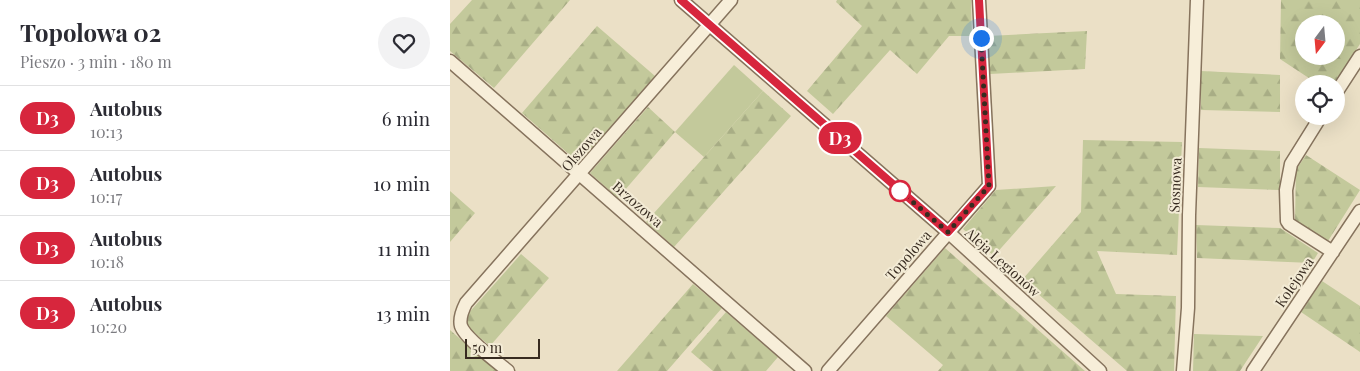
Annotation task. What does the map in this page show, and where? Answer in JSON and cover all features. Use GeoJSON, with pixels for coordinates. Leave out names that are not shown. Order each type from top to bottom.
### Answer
{"type":"FeatureCollection","features":[{"type":"Feature","properties":{"kind":"street","name":"Aleja Legionów"},"geometry":{"type":"LineString","coordinates":[[681,0],[948,232],[1100,371]]}},
{"type":"Feature","properties":{"kind":"street","name":"Olszowa"},"geometry":{"type":"LineString","coordinates":[[508,371],[466,334],[460,325],[462,310],[473,294],[731,0]]}},
{"type":"Feature","properties":{"kind":"street","name":"Topolowa"},"geometry":{"type":"LineString","coordinates":[[828,371],[989,186],[979,0]]}},
{"type":"Feature","properties":{"kind":"street","name":"Sosnowa"},"geometry":{"type":"LineString","coordinates":[[1183,371],[1188,308],[1189,215],[1197,0]]}},
{"type":"Feature","properties":{"kind":"street"},"geometry":{"type":"LineString","coordinates":[[1345,79],[1360,56]]}},
{"type":"Feature","properties":{"kind":"street","name":"Brzozowa"},"geometry":{"type":"LineString","coordinates":[[450,61],[805,371]]}},
{"type":"Feature","properties":{"kind":"street"},"geometry":{"type":"LineString","coordinates":[[1315,125],[1291,164],[1286,190],[1287,221],[1333,252]]}},
{"type":"Feature","properties":{"kind":"street","name":"Kolejowa"},"geometry":{"type":"LineString","coordinates":[[1253,371],[1360,211]]}},
{"type":"Feature","properties":{"kind":"green space"},"geometry":{"type":"Polygon","coordinates":[[[472,0],[570,0],[494,88],[450,51],[450,24],[472,0]]]}},
{"type":"Feature","properties":{"kind":"green space"},"geometry":{"type":"Polygon","coordinates":[[[837,0],[971,0],[972,36],[949,36],[917,74],[890,50],[833,114],[807,91],[862,26],[836,2],[837,0]]]}},
{"type":"Feature","properties":{"kind":"green space"},"geometry":{"type":"Polygon","coordinates":[[[1281,0],[1360,0],[1360,44],[1340,75],[1304,75],[1280,59],[1281,0]]]}},
{"type":"Feature","properties":{"kind":"green space"},"geometry":{"type":"Polygon","coordinates":[[[597,26],[655,76],[579,163],[522,113],[597,26]]]}},
{"type":"Feature","properties":{"kind":"green space"},"geometry":{"type":"Polygon","coordinates":[[[1087,31],[1085,69],[990,74],[988,36],[1087,31]]]}},
{"type":"Feature","properties":{"kind":"green space"},"geometry":{"type":"Polygon","coordinates":[[[734,65],[763,91],[704,157],[675,132],[734,65]]]}},
{"type":"Feature","properties":{"kind":"green space"},"geometry":{"type":"Polygon","coordinates":[[[1201,71],[1280,75],[1280,112],[1201,110],[1201,71]]]}},
{"type":"Feature","properties":{"kind":"green space"},"geometry":{"type":"Polygon","coordinates":[[[763,91],[791,116],[674,247],[646,222],[763,91]]]}},
{"type":"Feature","properties":{"kind":"green space"},"geometry":{"type":"Polygon","coordinates":[[[648,107],[675,132],[618,198],[590,173],[648,107]]]}},
{"type":"Feature","properties":{"kind":"green space"},"geometry":{"type":"Polygon","coordinates":[[[1083,140],[1182,142],[1177,255],[1097,251],[1116,294],[1176,296],[1174,371],[1127,371],[1022,280],[1081,212],[1083,140]]]}},
{"type":"Feature","properties":{"kind":"green space"},"geometry":{"type":"Polygon","coordinates":[[[1199,148],[1280,151],[1280,190],[1198,187],[1199,148]]]}},
{"type":"Feature","properties":{"kind":"green space"},"geometry":{"type":"Polygon","coordinates":[[[1306,155],[1360,190],[1328,241],[1295,220],[1296,170],[1306,155]]]}},
{"type":"Feature","properties":{"kind":"green space"},"geometry":{"type":"Polygon","coordinates":[[[1056,186],[994,256],[963,229],[996,190],[1056,186]]]}},
{"type":"Feature","properties":{"kind":"green space"},"geometry":{"type":"Polygon","coordinates":[[[450,191],[475,213],[450,242],[450,191]]]}},
{"type":"Feature","properties":{"kind":"green space"},"geometry":{"type":"Polygon","coordinates":[[[1196,225],[1280,228],[1318,253],[1312,263],[1197,258],[1196,225]]]}},
{"type":"Feature","properties":{"kind":"green space"},"geometry":{"type":"Polygon","coordinates":[[[945,248],[1085,371],[938,371],[943,365],[886,316],[945,248]]]}},
{"type":"Feature","properties":{"kind":"green space"},"geometry":{"type":"Polygon","coordinates":[[[521,254],[549,278],[490,346],[467,327],[466,316],[521,254]]]}},
{"type":"Feature","properties":{"kind":"green space"},"geometry":{"type":"Polygon","coordinates":[[[1322,281],[1360,306],[1360,352],[1301,312],[1322,281]]]}},
{"type":"Feature","properties":{"kind":"green space"},"geometry":{"type":"Polygon","coordinates":[[[693,284],[722,308],[667,371],[617,371],[693,284]]]}},
{"type":"Feature","properties":{"kind":"green space"},"geometry":{"type":"Polygon","coordinates":[[[726,312],[778,357],[766,371],[713,371],[691,352],[726,312]]]}},
{"type":"Feature","properties":{"kind":"green space"},"geometry":{"type":"Polygon","coordinates":[[[450,330],[497,371],[450,371],[450,330]]]}},
{"type":"Feature","properties":{"kind":"green space"},"geometry":{"type":"Polygon","coordinates":[[[1194,334],[1263,336],[1240,371],[1193,371],[1194,334]]]}},
{"type":"Feature","properties":{"kind":"bus line","name":"D3"},"geometry":{"type":"LineString","coordinates":[[681,0],[948,232],[989,186],[979,0]]}},
{"type":"Feature","properties":{"kind":"route"},"geometry":{"type":"LineString","coordinates":[[900,191],[948,232],[989,186],[981,38]]}}]}
